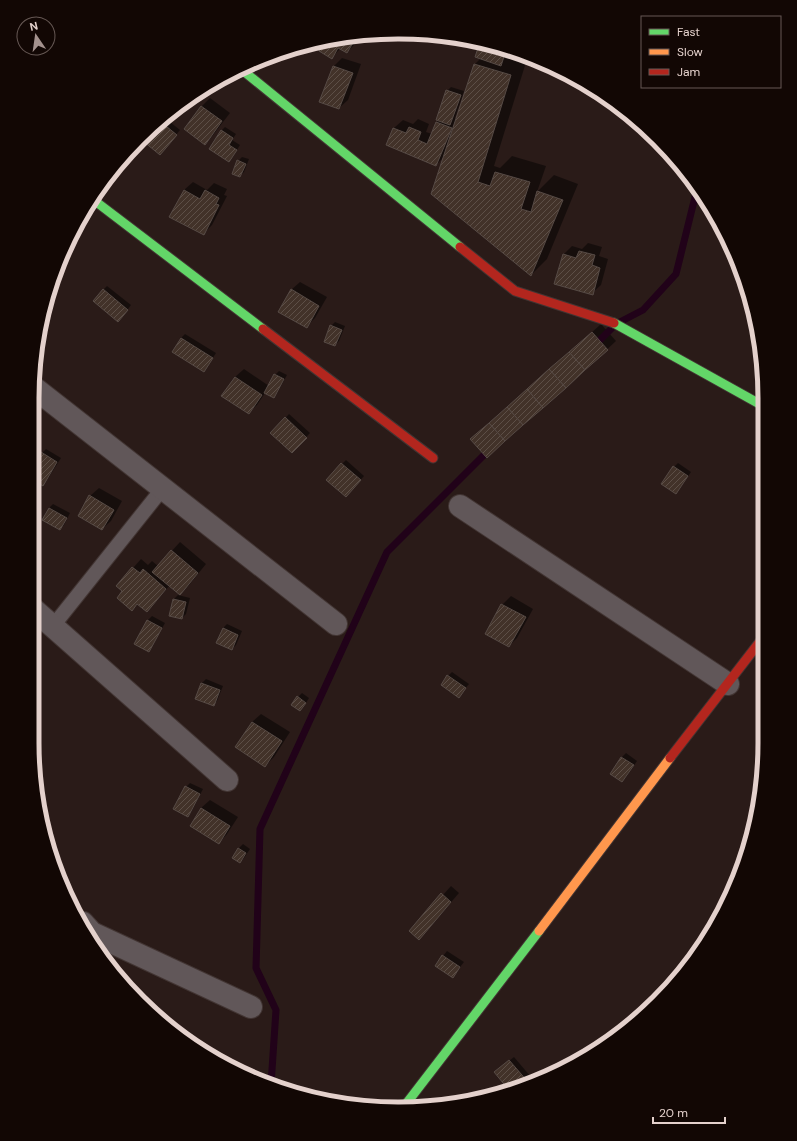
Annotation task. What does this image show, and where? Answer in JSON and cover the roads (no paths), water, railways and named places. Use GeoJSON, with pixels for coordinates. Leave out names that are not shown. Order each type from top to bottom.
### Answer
{"type":"FeatureCollection","features":[{"type":"Feature","properties":{"kind":"street"},"geometry":{"type":"LineString","coordinates":[[246,73],[515,291],[616,324],[758,403]]}},
{"type":"Feature","properties":{"kind":"street"},"geometry":{"type":"LineString","coordinates":[[97,203],[433,458]]}},
{"type":"Feature","properties":{"kind":"street"},"geometry":{"type":"LineString","coordinates":[[39,392],[336,624]]}},
{"type":"Feature","properties":{"kind":"street"},"geometry":{"type":"LineString","coordinates":[[460,506],[728,684]]}},
{"type":"Feature","properties":{"kind":"street"},"geometry":{"type":"LineString","coordinates":[[39,614],[228,780]]}},
{"type":"Feature","properties":{"kind":"street"},"geometry":{"type":"LineString","coordinates":[[408,1102],[758,644]]}},
{"type":"Feature","properties":{"kind":"street"},"geometry":{"type":"LineString","coordinates":[[94,933],[251,1007]]}},
{"type":"Feature","properties":{"kind":"lane"},"geometry":{"type":"LineString","coordinates":[[53,626],[163,488]]}},
{"type":"Feature","properties":{"kind":"waterway"},"geometry":{"type":"LineString","coordinates":[[594,346],[616,324],[643,310],[676,274],[695,196]]}},
{"type":"Feature","properties":{"kind":"waterway"},"geometry":{"type":"LineString","coordinates":[[271,1079],[276,1010],[256,968],[260,829],[387,552],[490,449]]}}]}
